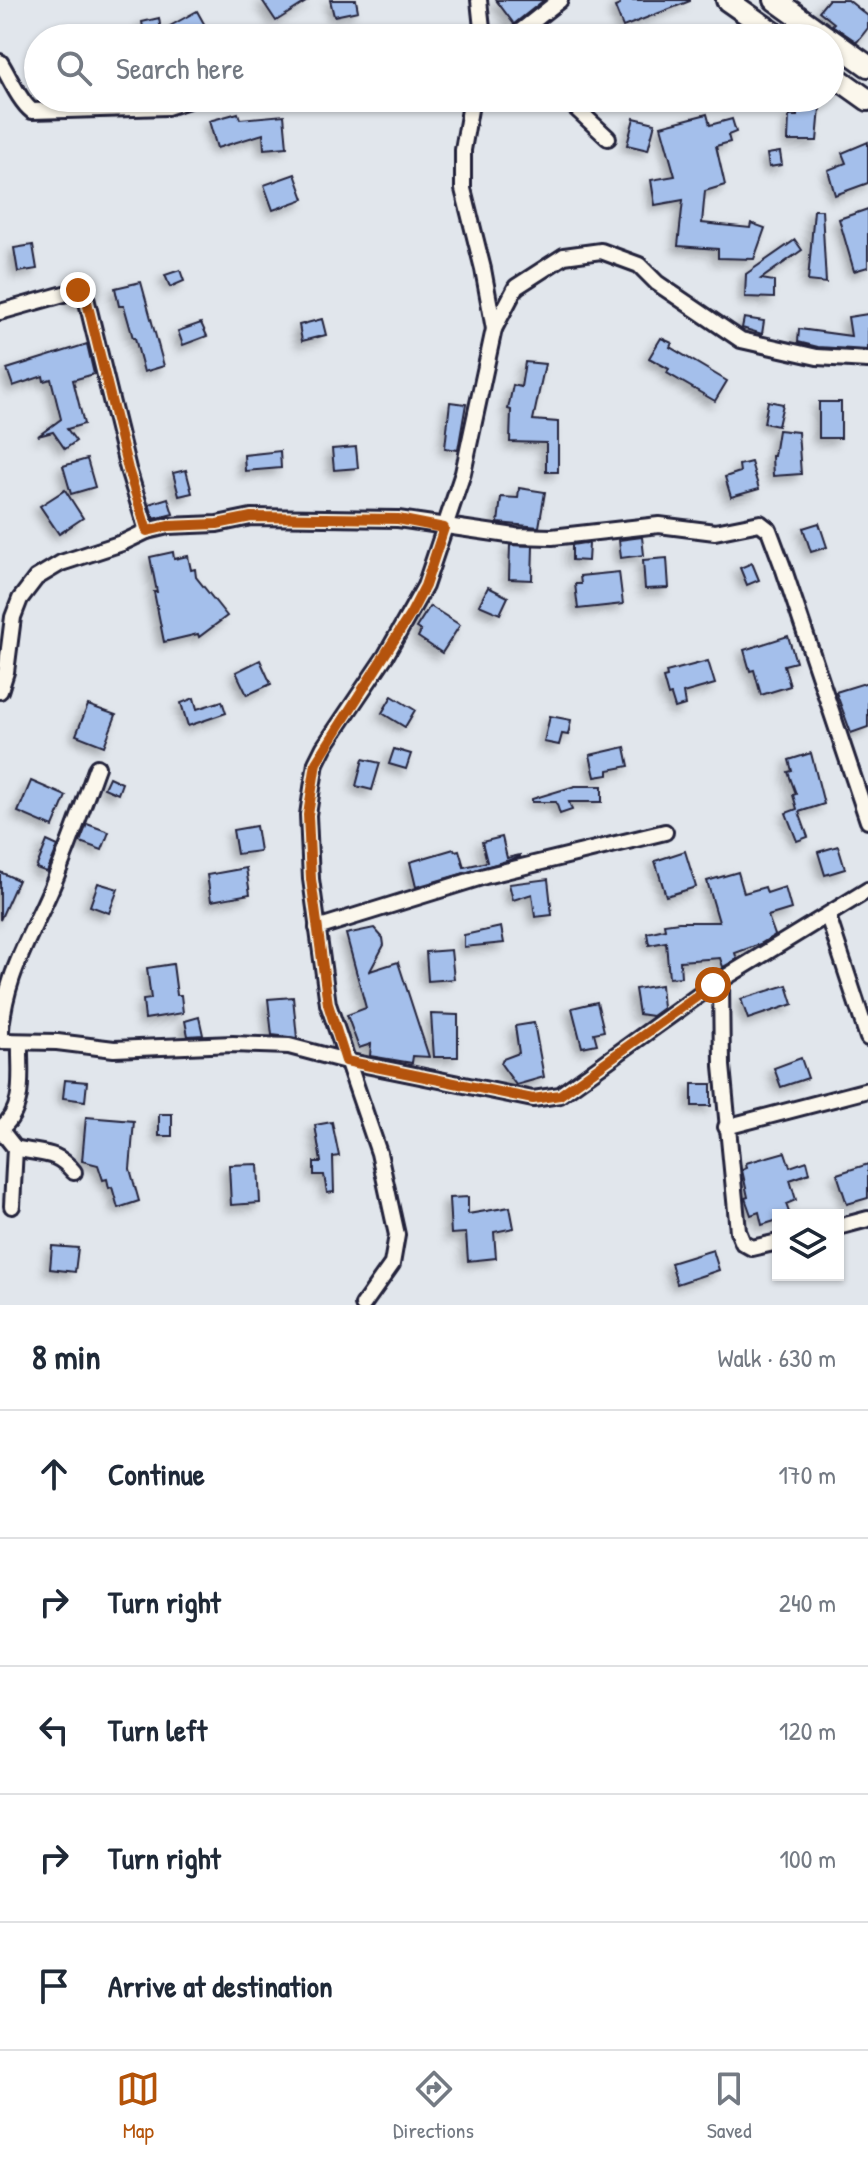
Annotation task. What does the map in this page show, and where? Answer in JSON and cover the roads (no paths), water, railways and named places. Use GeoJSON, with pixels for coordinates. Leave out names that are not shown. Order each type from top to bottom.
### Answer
{"type":"FeatureCollection","features":[{"type":"Feature","properties":{"kind":"street"},"geometry":{"type":"LineString","coordinates":[[479,0],[482,24]]}},
{"type":"Feature","properties":{"kind":"street"},"geometry":{"type":"LineString","coordinates":[[530,24],[560,0]]}},
{"type":"Feature","properties":{"kind":"street"},"geometry":{"type":"LineString","coordinates":[[727,0],[761,24]]}},
{"type":"Feature","properties":{"kind":"street"},"geometry":{"type":"LineString","coordinates":[[775,0],[808,24]]}},
{"type":"Feature","properties":{"kind":"street"},"geometry":{"type":"LineString","coordinates":[[844,49],[868,66]]}},
{"type":"Feature","properties":{"kind":"street"},"geometry":{"type":"LineString","coordinates":[[0,62],[18,89],[24,105]]}},
{"type":"Feature","properties":{"kind":"street"},"geometry":{"type":"LineString","coordinates":[[844,83],[868,100]]}},
{"type":"Feature","properties":{"kind":"street"},"geometry":{"type":"LineString","coordinates":[[468,112],[463,189],[494,329]]}},
{"type":"Feature","properties":{"kind":"street"},"geometry":{"type":"LineString","coordinates":[[580,112],[608,138]]}},
{"type":"Feature","properties":{"kind":"street"},"geometry":{"type":"LineString","coordinates":[[363,1305],[392,1264],[397,1235],[379,1153],[328,1004],[311,879],[308,815],[316,763],[410,615],[425,586],[463,473],[494,329],[516,287],[564,256],[601,251],[639,265],[657,283],[741,340],[817,357],[868,360]]}},
{"type":"Feature","properties":{"kind":"street"},"geometry":{"type":"LineString","coordinates":[[0,312],[64,292],[78,290],[86,298],[128,469],[147,531]]}},
{"type":"Feature","properties":{"kind":"street"},"geometry":{"type":"LineString","coordinates":[[0,691],[6,672],[13,617],[20,599],[36,578],[61,563],[168,526],[217,524],[251,517],[398,519],[444,528],[552,537],[659,525],[715,532],[760,523],[769,530],[784,570],[868,821]]}},
{"type":"Feature","properties":{"kind":"street"},"geometry":{"type":"LineString","coordinates":[[97,767],[52,887],[9,981],[2,1010],[0,1041],[57,1042],[114,1049],[233,1044],[289,1046],[346,1061],[533,1099],[560,1095],[721,981],[868,890]]}},
{"type":"Feature","properties":{"kind":"street"},"geometry":{"type":"LineString","coordinates":[[317,928],[485,876],[665,832]]}},
{"type":"Feature","properties":{"kind":"street"},"geometry":{"type":"LineString","coordinates":[[828,916],[868,1038]]}},
{"type":"Feature","properties":{"kind":"street"},"geometry":{"type":"LineString","coordinates":[[721,981],[722,1066],[736,1220],[743,1243],[752,1248],[772,1243]]}},
{"type":"Feature","properties":{"kind":"street"},"geometry":{"type":"LineString","coordinates":[[12,1206],[15,1148],[0,1129],[11,1119],[19,1104],[20,1042]]}},
{"type":"Feature","properties":{"kind":"street"},"geometry":{"type":"LineString","coordinates":[[726,1127],[868,1090]]}},
{"type":"Feature","properties":{"kind":"street"},"geometry":{"type":"LineString","coordinates":[[15,1148],[52,1154],[63,1159],[74,1172]]}},
{"type":"Feature","properties":{"kind":"street"},"geometry":{"type":"LineString","coordinates":[[844,1225],[868,1219]]}}]}
